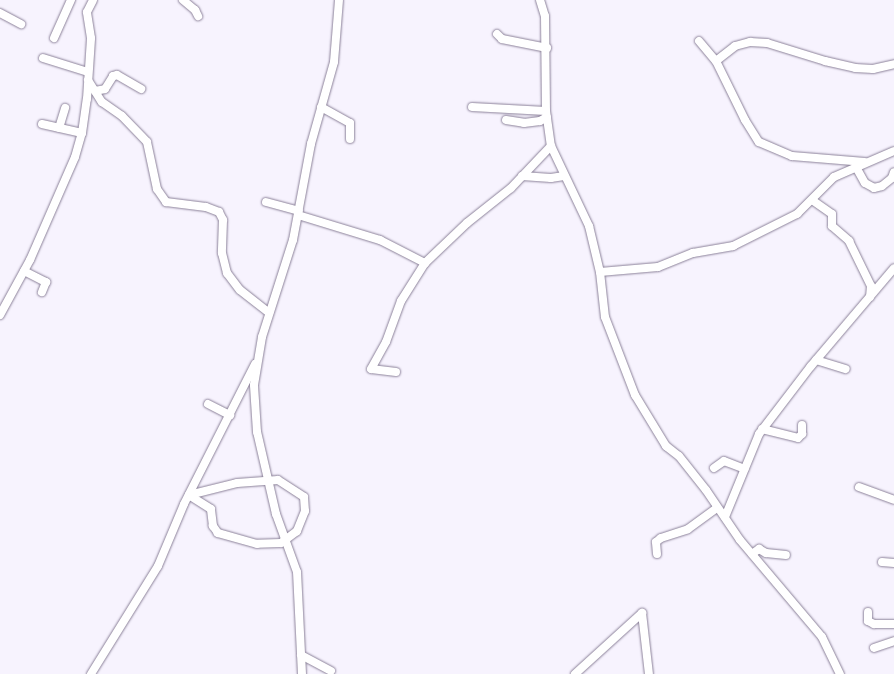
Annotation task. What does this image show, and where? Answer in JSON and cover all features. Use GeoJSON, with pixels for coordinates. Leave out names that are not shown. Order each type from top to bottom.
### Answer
{"type":"FeatureCollection","features":[{"type":"Feature","properties":{"kind":"street"},"geometry":{"type":"LineString","coordinates":[[54,38],[71,0]]}},
{"type":"Feature","properties":{"kind":"street"},"geometry":{"type":"LineString","coordinates":[[0,315],[24,271],[52,213],[82,133],[91,38],[87,12],[93,0]]}},
{"type":"Feature","properties":{"kind":"street"},"geometry":{"type":"LineString","coordinates":[[183,0],[195,10],[198,16]]}},
{"type":"Feature","properties":{"kind":"street"},"geometry":{"type":"LineString","coordinates":[[302,674],[297,572],[276,514],[254,416],[254,385],[258,358],[269,313],[293,240],[321,107],[334,62],[339,0]]}},
{"type":"Feature","properties":{"kind":"street"},"geometry":{"type":"LineString","coordinates":[[540,0],[545,16],[547,48],[547,114],[550,146],[589,226],[600,272],[605,317],[635,396],[666,446],[679,456],[706,490],[717,508],[752,554],[822,637],[840,674]]}},
{"type":"Feature","properties":{"kind":"street"},"geometry":{"type":"LineString","coordinates":[[0,13],[21,24]]}},
{"type":"Feature","properties":{"kind":"street"},"geometry":{"type":"LineString","coordinates":[[497,34],[502,39],[547,48]]}},
{"type":"Feature","properties":{"kind":"street"},"geometry":{"type":"LineString","coordinates":[[699,40],[716,61],[745,120],[759,142],[788,155],[866,162]]}},
{"type":"Feature","properties":{"kind":"street"},"geometry":{"type":"LineString","coordinates":[[716,61],[736,46],[750,42],[767,43],[825,61],[855,68],[873,69],[894,64]]}},
{"type":"Feature","properties":{"kind":"street"},"geometry":{"type":"LineString","coordinates":[[43,58],[88,76],[102,102],[122,116],[147,142],[157,189],[166,202],[206,207],[219,212],[224,220],[222,253],[227,273],[240,290],[269,313]]}},
{"type":"Feature","properties":{"kind":"street"},"geometry":{"type":"LineString","coordinates":[[95,91],[105,89],[113,76],[117,75],[142,88]]}},
{"type":"Feature","properties":{"kind":"street"},"geometry":{"type":"LineString","coordinates":[[321,107],[350,123],[350,139]]}},
{"type":"Feature","properties":{"kind":"street"},"geometry":{"type":"LineString","coordinates":[[472,107],[547,114]]}},
{"type":"Feature","properties":{"kind":"street"},"geometry":{"type":"LineString","coordinates":[[59,128],[64,108]]}},
{"type":"Feature","properties":{"kind":"street"},"geometry":{"type":"LineString","coordinates":[[506,120],[524,123],[540,121],[547,114]]}},
{"type":"Feature","properties":{"kind":"street"},"geometry":{"type":"LineString","coordinates":[[42,124],[82,133]]}},
{"type":"Feature","properties":{"kind":"street"},"geometry":{"type":"LineString","coordinates":[[396,372],[371,369],[386,342],[401,301],[425,263],[467,223],[522,176],[550,146]]}},
{"type":"Feature","properties":{"kind":"street"},"geometry":{"type":"LineString","coordinates":[[600,272],[658,266],[693,253],[733,246],[785,221],[812,200],[834,177],[894,151]]}},
{"type":"Feature","properties":{"kind":"street"},"geometry":{"type":"LineString","coordinates":[[856,167],[865,183],[874,188],[882,186],[892,178],[894,172]]}},
{"type":"Feature","properties":{"kind":"street"},"geometry":{"type":"LineString","coordinates":[[522,176],[551,178],[564,176]]}},
{"type":"Feature","properties":{"kind":"street"},"geometry":{"type":"LineString","coordinates":[[812,200],[832,214],[832,226],[849,241],[871,286],[870,297]]}},
{"type":"Feature","properties":{"kind":"street"},"geometry":{"type":"LineString","coordinates":[[266,202],[380,240],[425,263]]}},
{"type":"Feature","properties":{"kind":"street"},"geometry":{"type":"LineString","coordinates":[[725,517],[762,429],[816,360],[894,268]]}},
{"type":"Feature","properties":{"kind":"street"},"geometry":{"type":"LineString","coordinates":[[24,271],[46,282],[42,292]]}},
{"type":"Feature","properties":{"kind":"street"},"geometry":{"type":"LineString","coordinates":[[91,674],[158,566],[189,495],[258,358]]}},
{"type":"Feature","properties":{"kind":"street"},"geometry":{"type":"LineString","coordinates":[[816,360],[846,369]]}},
{"type":"Feature","properties":{"kind":"street"},"geometry":{"type":"LineString","coordinates":[[208,404],[230,415]]}},
{"type":"Feature","properties":{"kind":"street"},"geometry":{"type":"LineString","coordinates":[[762,429],[798,438],[802,434],[802,425]]}},
{"type":"Feature","properties":{"kind":"street"},"geometry":{"type":"LineString","coordinates":[[714,468],[724,460],[745,469]]}},
{"type":"Feature","properties":{"kind":"street"},"geometry":{"type":"LineString","coordinates":[[278,480],[304,497],[303,517],[297,531],[286,540],[281,543],[258,544],[218,533],[213,526],[211,509],[189,495],[237,483],[269,482],[278,480]]}},
{"type":"Feature","properties":{"kind":"street"},"geometry":{"type":"LineString","coordinates":[[859,487],[894,500]]}},
{"type":"Feature","properties":{"kind":"street"},"geometry":{"type":"LineString","coordinates":[[657,554],[656,542],[662,538],[688,529],[717,508]]}},
{"type":"Feature","properties":{"kind":"street"},"geometry":{"type":"LineString","coordinates":[[752,554],[759,549],[766,553],[786,555]]}},
{"type":"Feature","properties":{"kind":"street"},"geometry":{"type":"LineString","coordinates":[[882,562],[894,563]]}},
{"type":"Feature","properties":{"kind":"street"},"geometry":{"type":"LineString","coordinates":[[868,612],[868,621],[874,624],[894,624]]}},
{"type":"Feature","properties":{"kind":"street"},"geometry":{"type":"LineString","coordinates":[[575,674],[642,613],[649,674]]}},
{"type":"Feature","properties":{"kind":"street"},"geometry":{"type":"LineString","coordinates":[[874,648],[894,641]]}},
{"type":"Feature","properties":{"kind":"street"},"geometry":{"type":"LineString","coordinates":[[301,655],[331,671]]}}]}
